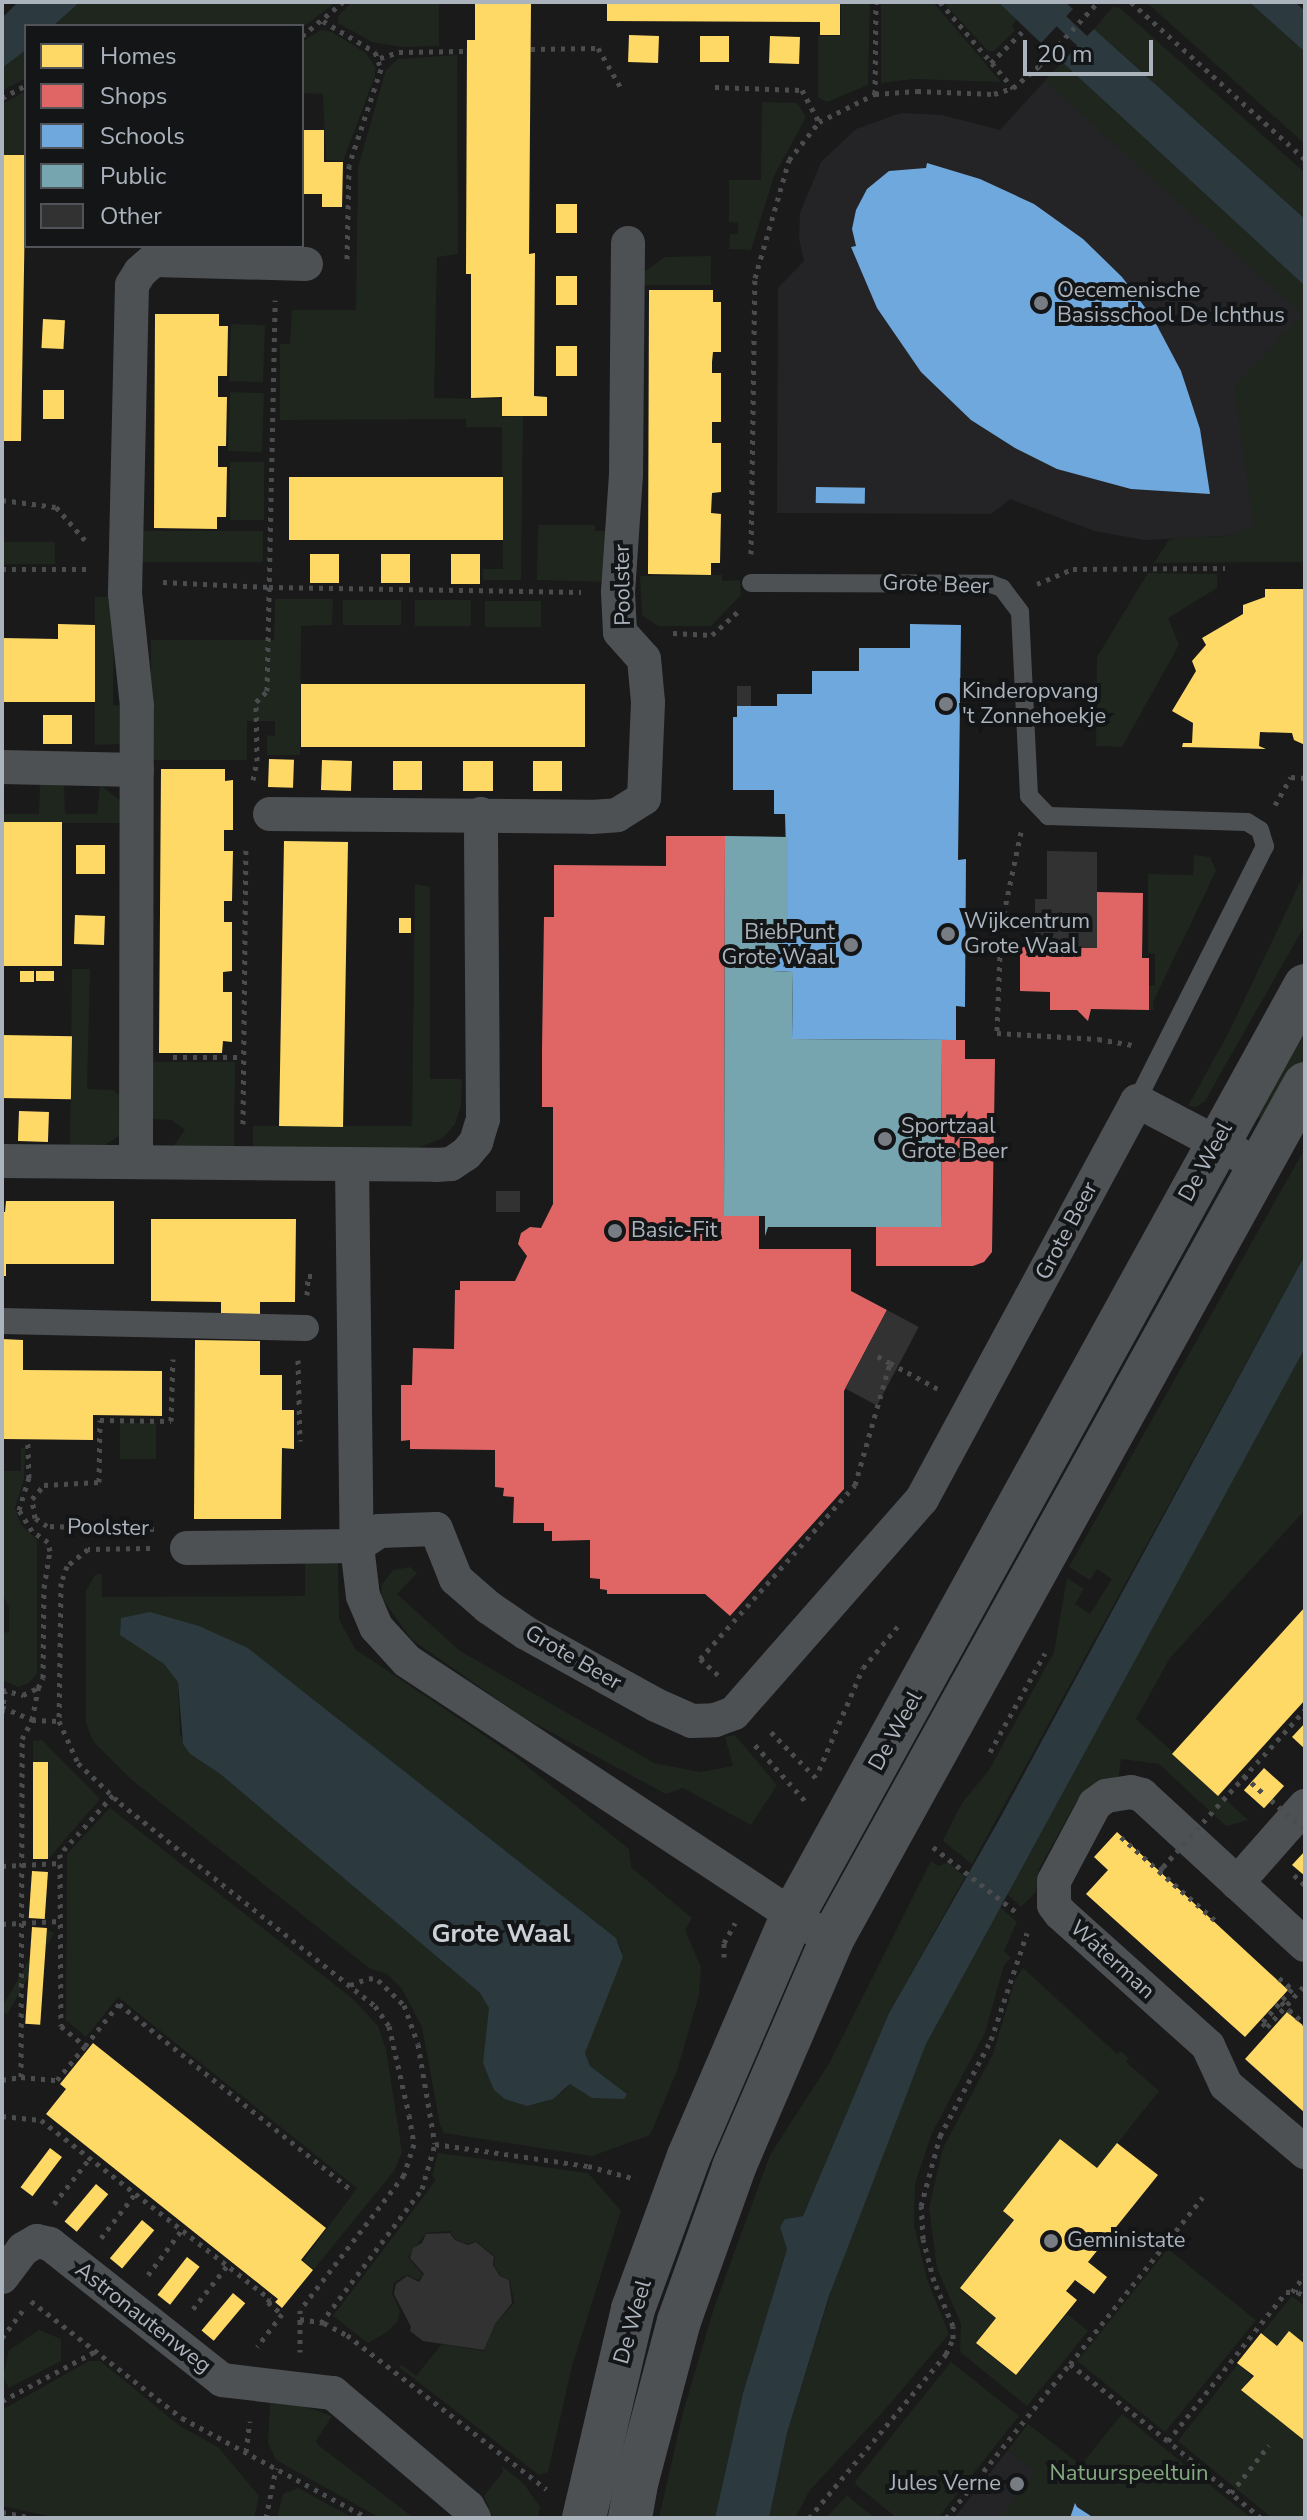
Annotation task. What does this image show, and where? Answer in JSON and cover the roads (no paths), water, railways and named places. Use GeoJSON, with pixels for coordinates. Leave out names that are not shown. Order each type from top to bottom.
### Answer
{"type":"FeatureCollection","features":[{"type":"Feature","properties":{"kind":"street","name":"Poolster"},"geometry":{"type":"LineString","coordinates":[[261,801],[481,814],[604,816],[631,809],[644,798],[648,702],[644,659],[620,632],[618,592],[626,474],[628,243]]}},
{"type":"Feature","properties":{"kind":"street"},"geometry":{"type":"LineString","coordinates":[[136,1160],[137,706],[118,574],[132,285],[140,272],[154,260],[291,263]]}},
{"type":"Feature","properties":{"kind":"street"},"geometry":{"type":"LineString","coordinates":[[2,767],[137,770]]}},
{"type":"Feature","properties":{"kind":"street"},"geometry":{"type":"LineString","coordinates":[[2,1161],[451,1164],[476,1142],[483,1119],[481,814]]}},
{"type":"Feature","properties":{"kind":"street","name":"De Weel"},"geometry":{"type":"LineString","coordinates":[[569,2506],[633,2309],[689,2156],[792,1917],[1215,1144],[1305,986]]}},
{"type":"Feature","properties":{"kind":"street","name":"De Weel"},"geometry":{"type":"LineString","coordinates":[[630,2518],[679,2321],[734,2167],[832,1939],[1305,1084]]}},
{"type":"Feature","properties":{"kind":"street"},"geometry":{"type":"LineString","coordinates":[[1137,1101],[1261,1166]]}},
{"type":"Feature","properties":{"kind":"street","name":"Grote Beer"},"geometry":{"type":"LineString","coordinates":[[357,1546],[379,1531],[436,1529],[456,1579],[488,1607],[526,1633],[656,1705],[692,1721],[715,1720],[734,1713],[922,1499],[1137,1101]]}},
{"type":"Feature","properties":{"kind":"street"},"geometry":{"type":"LineString","coordinates":[[352,1164],[357,1546],[367,1607],[389,1645],[407,1661],[792,1917],[832,1939]]}},
{"type":"Feature","properties":{"kind":"street"},"geometry":{"type":"LineString","coordinates":[[2,1321],[302,1328]]}},
{"type":"Feature","properties":{"kind":"street"},"geometry":{"type":"LineString","coordinates":[[187,1548],[357,1546]]}},
{"type":"Feature","properties":{"kind":"street","name":"Waterman"},"geometry":{"type":"LineString","coordinates":[[1305,1945],[1142,1795],[1120,1792],[1106,1796],[1088,1814],[1052,1889],[1054,1905],[1060,1913],[1208,2046],[1226,2085],[1305,2152]]}},
{"type":"Feature","properties":{"kind":"street"},"geometry":{"type":"LineString","coordinates":[[1237,1883],[1305,1806]]}},
{"type":"Feature","properties":{"kind":"street","name":"Astronautenweg"},"geometry":{"type":"LineString","coordinates":[[11,2285],[23,2249],[37,2241],[50,2244],[222,2380],[302,2381],[333,2393],[468,2507],[474,2518]]}},
{"type":"Feature","properties":{"kind":"lane","name":"Grote Beer"},"geometry":{"type":"LineString","coordinates":[[751,583],[991,584],[1010,596],[1020,612],[1029,796],[1048,816],[1247,822],[1260,830],[1265,846],[1137,1101]]}},
{"type":"Feature","properties":{"kind":"waterway"},"geometry":{"type":"LineString","coordinates":[[1041,2],[1096,54]]}},
{"type":"Feature","properties":{"kind":"place","name":"Oecemenische Basisschool De Ichthus"},"geometry":{"type":"Point","coordinates":[1041,303]}},
{"type":"Feature","properties":{"kind":"place","name":"Kinderopvang 't Zonnehoekje"},"geometry":{"type":"Point","coordinates":[946,704]}},
{"type":"Feature","properties":{"kind":"place","name":"Wijkcentrum Grote Waal"},"geometry":{"type":"Point","coordinates":[948,934]}},
{"type":"Feature","properties":{"kind":"place","name":"BiebPunt Grote Waal"},"geometry":{"type":"Point","coordinates":[851,945]}},
{"type":"Feature","properties":{"kind":"place","name":"Sportzaal Grote Beer"},"geometry":{"type":"Point","coordinates":[885,1139]}},
{"type":"Feature","properties":{"kind":"place","name":"Basic-Fit"},"geometry":{"type":"Point","coordinates":[615,1231]}},
{"type":"Feature","properties":{"kind":"place","name":"Geministate"},"geometry":{"type":"Point","coordinates":[1051,2241]}},
{"type":"Feature","properties":{"kind":"place","name":"Jules Verne"},"geometry":{"type":"Point","coordinates":[1017,2484]}},
{"type":"Feature","properties":{"kind":"district","name":"Grote Waal"},"geometry":{"type":"Point","coordinates":[501,1934]}},
{"type":"Feature","properties":{"kind":"park label","name":"Natuurspeeltuin"},"geometry":{"type":"Point","coordinates":[1129,2474]}}]}
